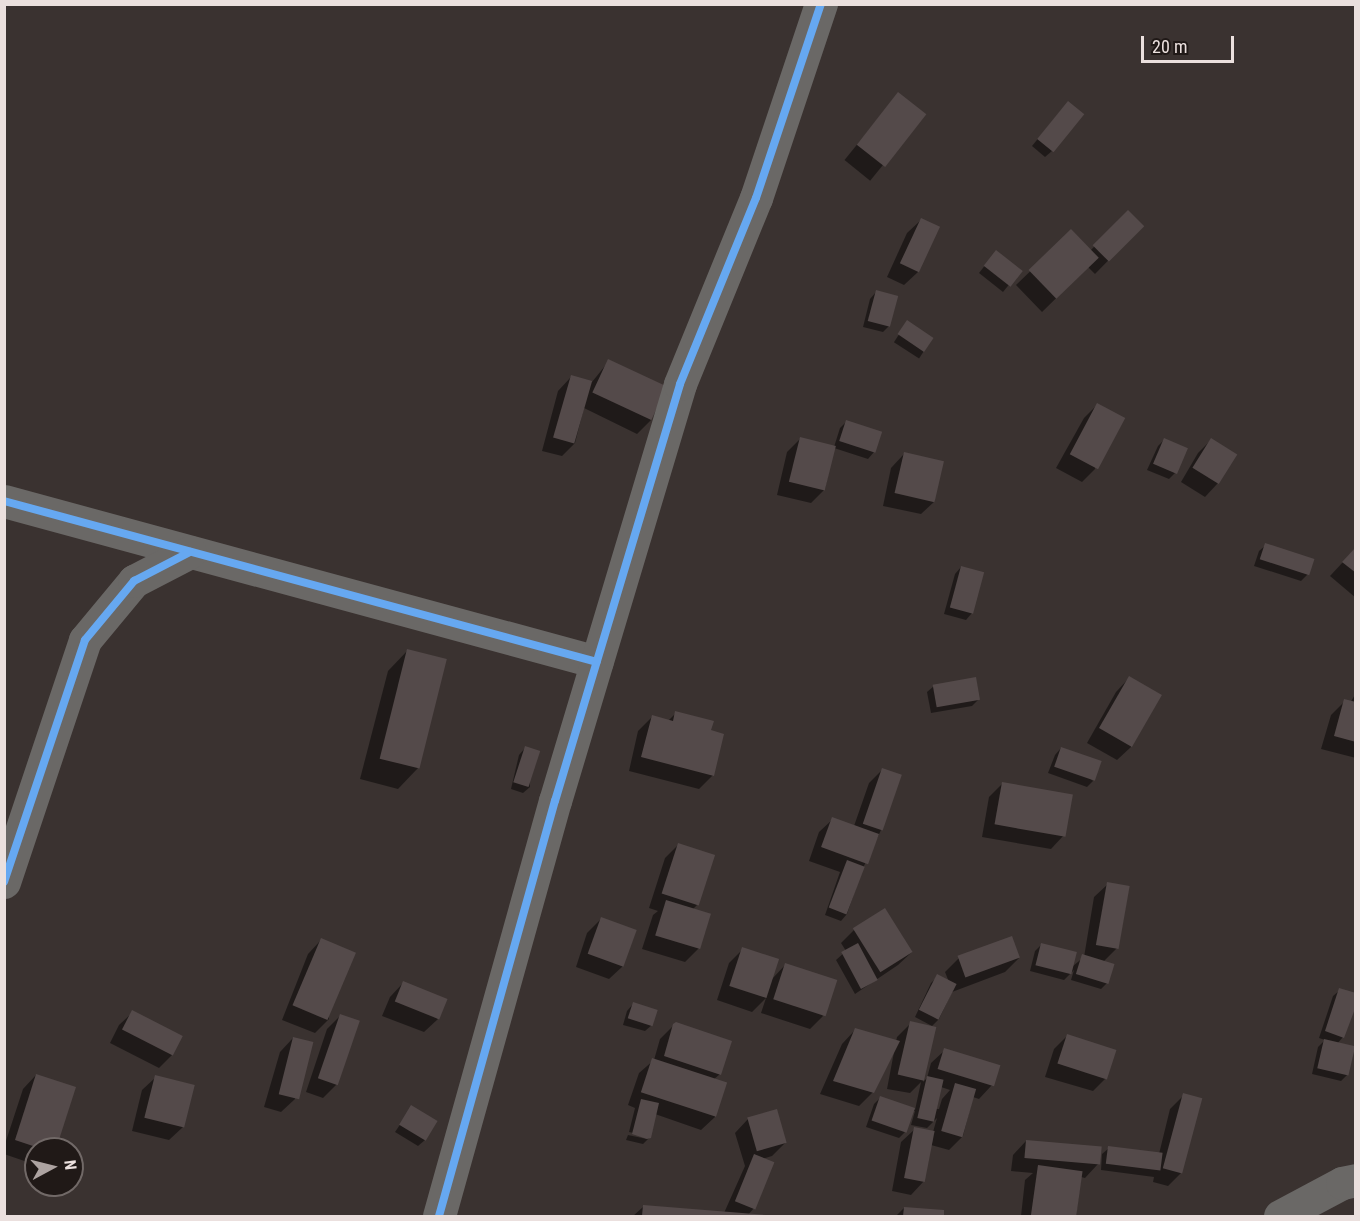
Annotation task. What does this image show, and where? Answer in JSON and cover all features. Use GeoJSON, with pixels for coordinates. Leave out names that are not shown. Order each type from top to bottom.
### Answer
{"type":"FeatureCollection","features":[{"type":"Feature","properties":{"kind":"street"},"geometry":{"type":"LineString","coordinates":[[439,1216],[597,662],[680,384],[756,198],[821,4]]}},
{"type":"Feature","properties":{"kind":"street"},"geometry":{"type":"LineString","coordinates":[[4,501],[597,662]]}},
{"type":"Feature","properties":{"kind":"street"},"geometry":{"type":"LineString","coordinates":[[4,882],[85,640],[134,581],[190,552]]}},
{"type":"Feature","properties":{"kind":"street"},"geometry":{"type":"LineString","coordinates":[[1280,1216],[1342,1183],[1356,1180]]}},
{"type":"Feature","properties":{"kind":"building"},"geometry":{"type":"Polygon","coordinates":[[[898,92],[926,114],[885,167],[857,145],[898,92]]]}},
{"type":"Feature","properties":{"kind":"building"},"geometry":{"type":"Polygon","coordinates":[[[1068,101],[1084,114],[1053,152],[1037,139],[1068,101]]]}},
{"type":"Feature","properties":{"kind":"building"},"geometry":{"type":"Polygon","coordinates":[[[1128,210],[1144,226],[1109,262],[1093,245],[1128,210]]]}},
{"type":"Feature","properties":{"kind":"building"},"geometry":{"type":"Polygon","coordinates":[[[921,218],[940,227],[919,272],[900,263],[921,218]]]}},
{"type":"Feature","properties":{"kind":"building"},"geometry":{"type":"Polygon","coordinates":[[[1071,229],[1099,258],[1056,299],[1029,270],[1071,229]]]}},
{"type":"Feature","properties":{"kind":"building"},"geometry":{"type":"Polygon","coordinates":[[[996,250],[1023,271],[1010,287],[984,266],[996,250]]]}},
{"type":"Feature","properties":{"kind":"building"},"geometry":{"type":"Polygon","coordinates":[[[876,290],[898,296],[890,327],[868,321],[876,290]]]}},
{"type":"Feature","properties":{"kind":"building"},"geometry":{"type":"Polygon","coordinates":[[[907,320],[934,338],[924,352],[897,334],[907,320]]]}},
{"type":"Feature","properties":{"kind":"building"},"geometry":{"type":"Polygon","coordinates":[[[608,359],[667,386],[651,420],[592,393],[608,359]]]}},
{"type":"Feature","properties":{"kind":"building"},"geometry":{"type":"Polygon","coordinates":[[[571,375],[592,381],[574,444],[553,437],[571,375]]]}},
{"type":"Feature","properties":{"kind":"building"},"geometry":{"type":"Polygon","coordinates":[[[1097,403],[1125,418],[1098,469],[1070,454],[1097,403]]]}},
{"type":"Feature","properties":{"kind":"building"},"geometry":{"type":"Polygon","coordinates":[[[846,420],[882,432],[875,453],[839,441],[846,420]]]}},
{"type":"Feature","properties":{"kind":"building"},"geometry":{"type":"Polygon","coordinates":[[[800,437],[836,446],[825,491],[789,482],[800,437]]]}},
{"type":"Feature","properties":{"kind":"building"},"geometry":{"type":"Polygon","coordinates":[[[1164,438],[1188,448],[1177,474],[1153,464],[1164,438]]]}},
{"type":"Feature","properties":{"kind":"building"},"geometry":{"type":"Polygon","coordinates":[[[1211,438],[1237,454],[1219,484],[1192,468],[1211,438]]]}},
{"type":"Feature","properties":{"kind":"building"},"geometry":{"type":"Polygon","coordinates":[[[904,452],[944,461],[935,502],[895,493],[904,452]]]}},
{"type":"Feature","properties":{"kind":"building"},"geometry":{"type":"Polygon","coordinates":[[[1265,543],[1314,559],[1309,575],[1260,559],[1265,543]]]}},
{"type":"Feature","properties":{"kind":"building"},"geometry":{"type":"Polygon","coordinates":[[[1356,547],[1356,573],[1342,562],[1356,547]]]}},
{"type":"Feature","properties":{"kind":"building"},"geometry":{"type":"Polygon","coordinates":[[[961,566],[984,572],[973,614],[950,608],[961,566]]]}},
{"type":"Feature","properties":{"kind":"building"},"geometry":{"type":"Polygon","coordinates":[[[407,649],[447,659],[419,769],[380,759],[407,649]]]}},
{"type":"Feature","properties":{"kind":"building"},"geometry":{"type":"Polygon","coordinates":[[[1129,676],[1162,695],[1132,747],[1099,728],[1129,676]]]}},
{"type":"Feature","properties":{"kind":"building"},"geometry":{"type":"Polygon","coordinates":[[[976,677],[980,700],[937,707],[933,685],[976,677]]]}},
{"type":"Feature","properties":{"kind":"building"},"geometry":{"type":"Polygon","coordinates":[[[1344,699],[1356,702],[1356,742],[1334,736],[1344,699]]]}},
{"type":"Feature","properties":{"kind":"building"},"geometry":{"type":"Polygon","coordinates":[[[675,711],[714,721],[711,730],[724,734],[714,776],[641,757],[652,715],[673,721],[675,711]]]}},
{"type":"Feature","properties":{"kind":"building"},"geometry":{"type":"Polygon","coordinates":[[[525,746],[540,751],[528,787],[513,782],[525,746]]]}},
{"type":"Feature","properties":{"kind":"building"},"geometry":{"type":"Polygon","coordinates":[[[1061,747],[1102,761],[1095,781],[1054,767],[1061,747]]]}},
{"type":"Feature","properties":{"kind":"building"},"geometry":{"type":"Polygon","coordinates":[[[882,768],[902,775],[883,831],[863,824],[882,768]]]}},
{"type":"Feature","properties":{"kind":"building"},"geometry":{"type":"Polygon","coordinates":[[[1002,782],[1073,795],[1065,837],[995,824],[1002,782]]]}},
{"type":"Feature","properties":{"kind":"building"},"geometry":{"type":"Polygon","coordinates":[[[832,817],[879,834],[868,864],[821,847],[832,817]]]}},
{"type":"Feature","properties":{"kind":"building"},"geometry":{"type":"Polygon","coordinates":[[[678,843],[715,855],[699,905],[662,893],[678,843]]]}},
{"type":"Feature","properties":{"kind":"building"},"geometry":{"type":"Polygon","coordinates":[[[847,860],[865,867],[846,914],[829,908],[847,860]]]}},
{"type":"Feature","properties":{"kind":"building"},"geometry":{"type":"Polygon","coordinates":[[[1107,882],[1130,886],[1119,949],[1096,945],[1107,882]]]}},
{"type":"Feature","properties":{"kind":"building"},"geometry":{"type":"Polygon","coordinates":[[[666,900],[711,914],[700,949],[655,935],[666,900]]]}},
{"type":"Feature","properties":{"kind":"building"},"geometry":{"type":"Polygon","coordinates":[[[885,908],[913,952],[880,972],[853,928],[885,908]]]}},
{"type":"Feature","properties":{"kind":"building"},"geometry":{"type":"Polygon","coordinates":[[[601,917],[637,930],[623,967],[588,954],[601,917]]]}},
{"type":"Feature","properties":{"kind":"building"},"geometry":{"type":"Polygon","coordinates":[[[1012,936],[1020,958],[965,977],[957,956],[1012,936]]]}},
{"type":"Feature","properties":{"kind":"building"},"geometry":{"type":"Polygon","coordinates":[[[321,938],[356,953],[327,1020],[292,1005],[321,938]]]}},
{"type":"Feature","properties":{"kind":"building"},"geometry":{"type":"Polygon","coordinates":[[[858,943],[878,980],[861,989],[841,952],[858,943]]]}},
{"type":"Feature","properties":{"kind":"building"},"geometry":{"type":"Polygon","coordinates":[[[1041,943],[1077,952],[1071,974],[1035,965],[1041,943]]]}},
{"type":"Feature","properties":{"kind":"building"},"geometry":{"type":"Polygon","coordinates":[[[742,947],[779,959],[766,998],[729,986],[742,947]]]}},
{"type":"Feature","properties":{"kind":"building"},"geometry":{"type":"Polygon","coordinates":[[[1082,954],[1115,964],[1108,984],[1076,974],[1082,954]]]}},
{"type":"Feature","properties":{"kind":"building"},"geometry":{"type":"Polygon","coordinates":[[[785,963],[837,980],[826,1016],[773,999],[785,963]]]}},
{"type":"Feature","properties":{"kind":"building"},"geometry":{"type":"Polygon","coordinates":[[[937,974],[957,984],[938,1020],[919,1010],[937,974]]]}},
{"type":"Feature","properties":{"kind":"building"},"geometry":{"type":"Polygon","coordinates":[[[403,981],[448,999],[439,1019],[395,1001],[403,981]]]}},
{"type":"Feature","properties":{"kind":"building"},"geometry":{"type":"Polygon","coordinates":[[[1339,988],[1356,993],[1356,1006],[1344,1038],[1325,1031],[1339,988]]]}},
{"type":"Feature","properties":{"kind":"building"},"geometry":{"type":"Polygon","coordinates":[[[633,1002],[658,1010],[652,1026],[628,1018],[633,1002]]]}},
{"type":"Feature","properties":{"kind":"building"},"geometry":{"type":"Polygon","coordinates":[[[132,1010],[183,1036],[173,1055],[122,1030],[132,1010]]]}},
{"type":"Feature","properties":{"kind":"building"},"geometry":{"type":"Polygon","coordinates":[[[340,1014],[360,1021],[338,1085],[318,1078],[340,1014]]]}},
{"type":"Feature","properties":{"kind":"building"},"geometry":{"type":"Polygon","coordinates":[[[910,1021],[936,1027],[924,1081],[898,1075],[910,1021]]]}},
{"type":"Feature","properties":{"kind":"building"},"geometry":{"type":"Polygon","coordinates":[[[676,1022],[732,1041],[721,1075],[664,1056],[673,1024],[676,1022]]]}},
{"type":"Feature","properties":{"kind":"building"},"geometry":{"type":"Polygon","coordinates":[[[855,1028],[900,1041],[874,1093],[833,1081],[855,1028]]]}},
{"type":"Feature","properties":{"kind":"building"},"geometry":{"type":"Polygon","coordinates":[[[1067,1034],[1116,1050],[1107,1080],[1057,1063],[1067,1034]]]}},
{"type":"Feature","properties":{"kind":"building"},"geometry":{"type":"Polygon","coordinates":[[[293,1037],[313,1042],[299,1099],[279,1094],[293,1037]]]}},
{"type":"Feature","properties":{"kind":"building"},"geometry":{"type":"Polygon","coordinates":[[[1324,1039],[1355,1046],[1348,1075],[1317,1068],[1324,1039]]]}},
{"type":"Feature","properties":{"kind":"building"},"geometry":{"type":"Polygon","coordinates":[[[944,1048],[1000,1065],[994,1086],[938,1069],[944,1048]]]}},
{"type":"Feature","properties":{"kind":"building"},"geometry":{"type":"Polygon","coordinates":[[[652,1058],[727,1082],[716,1117],[641,1092],[652,1058]]]}},
{"type":"Feature","properties":{"kind":"building"},"geometry":{"type":"Polygon","coordinates":[[[36,1074],[76,1087],[60,1137],[24,1137],[24,1143],[15,1140],[36,1074]]]}},
{"type":"Feature","properties":{"kind":"building"},"geometry":{"type":"Polygon","coordinates":[[[155,1075],[195,1085],[184,1128],[144,1118],[155,1075]]]}},
{"type":"Feature","properties":{"kind":"building"},"geometry":{"type":"Polygon","coordinates":[[[927,1076],[944,1080],[934,1122],[917,1118],[927,1076]]]}},
{"type":"Feature","properties":{"kind":"building"},"geometry":{"type":"Polygon","coordinates":[[[955,1083],[976,1089],[962,1137],[941,1131],[955,1083]]]}},
{"type":"Feature","properties":{"kind":"building"},"geometry":{"type":"Polygon","coordinates":[[[1183,1093],[1202,1098],[1182,1174],[1163,1168],[1183,1093]]]}},
{"type":"Feature","properties":{"kind":"building"},"geometry":{"type":"Polygon","coordinates":[[[880,1096],[915,1108],[907,1133],[872,1121],[880,1096]]]}},
{"type":"Feature","properties":{"kind":"building"},"geometry":{"type":"Polygon","coordinates":[[[641,1099],[659,1103],[651,1138],[647,1139],[632,1134],[641,1099]]]}},
{"type":"Feature","properties":{"kind":"building"},"geometry":{"type":"Polygon","coordinates":[[[411,1105],[438,1121],[426,1141],[399,1125],[411,1105]]]}},
{"type":"Feature","properties":{"kind":"building"},"geometry":{"type":"Polygon","coordinates":[[[777,1109],[787,1143],[757,1151],[747,1118],[777,1109]]]}},
{"type":"Feature","properties":{"kind":"building"},"geometry":{"type":"Polygon","coordinates":[[[914,1127],[935,1131],[925,1182],[904,1178],[914,1127]]]}},
{"type":"Feature","properties":{"kind":"building"},"geometry":{"type":"Polygon","coordinates":[[[1026,1140],[1102,1147],[1100,1165],[1024,1158],[1026,1140]]]}},
{"type":"Feature","properties":{"kind":"building"},"geometry":{"type":"Polygon","coordinates":[[[1108,1146],[1163,1153],[1160,1171],[1106,1164],[1108,1146]]]}},
{"type":"Feature","properties":{"kind":"building"},"geometry":{"type":"Polygon","coordinates":[[[754,1154],[774,1162],[755,1210],[735,1201],[754,1154]]]}},
{"type":"Feature","properties":{"kind":"building"},"geometry":{"type":"Polygon","coordinates":[[[1038,1165],[1083,1171],[1076,1216],[1031,1216],[1038,1165]]]}},
{"type":"Feature","properties":{"kind":"building"},"geometry":{"type":"Polygon","coordinates":[[[643,1205],[766,1215],[766,1216],[642,1216],[643,1205]]]}},
{"type":"Feature","properties":{"kind":"building"},"geometry":{"type":"Polygon","coordinates":[[[904,1207],[944,1210],[944,1216],[903,1216],[904,1207]]]}},
{"type":"Feature","properties":{"kind":"cycle path"},"geometry":{"type":"LineString","coordinates":[[439,1216],[555,801],[680,384],[756,198],[821,4]]}},
{"type":"Feature","properties":{"kind":"cycle path"},"geometry":{"type":"LineString","coordinates":[[4,501],[597,662]]}},
{"type":"Feature","properties":{"kind":"cycle path"},"geometry":{"type":"LineString","coordinates":[[4,882],[85,640],[134,581],[190,552]]}}]}
